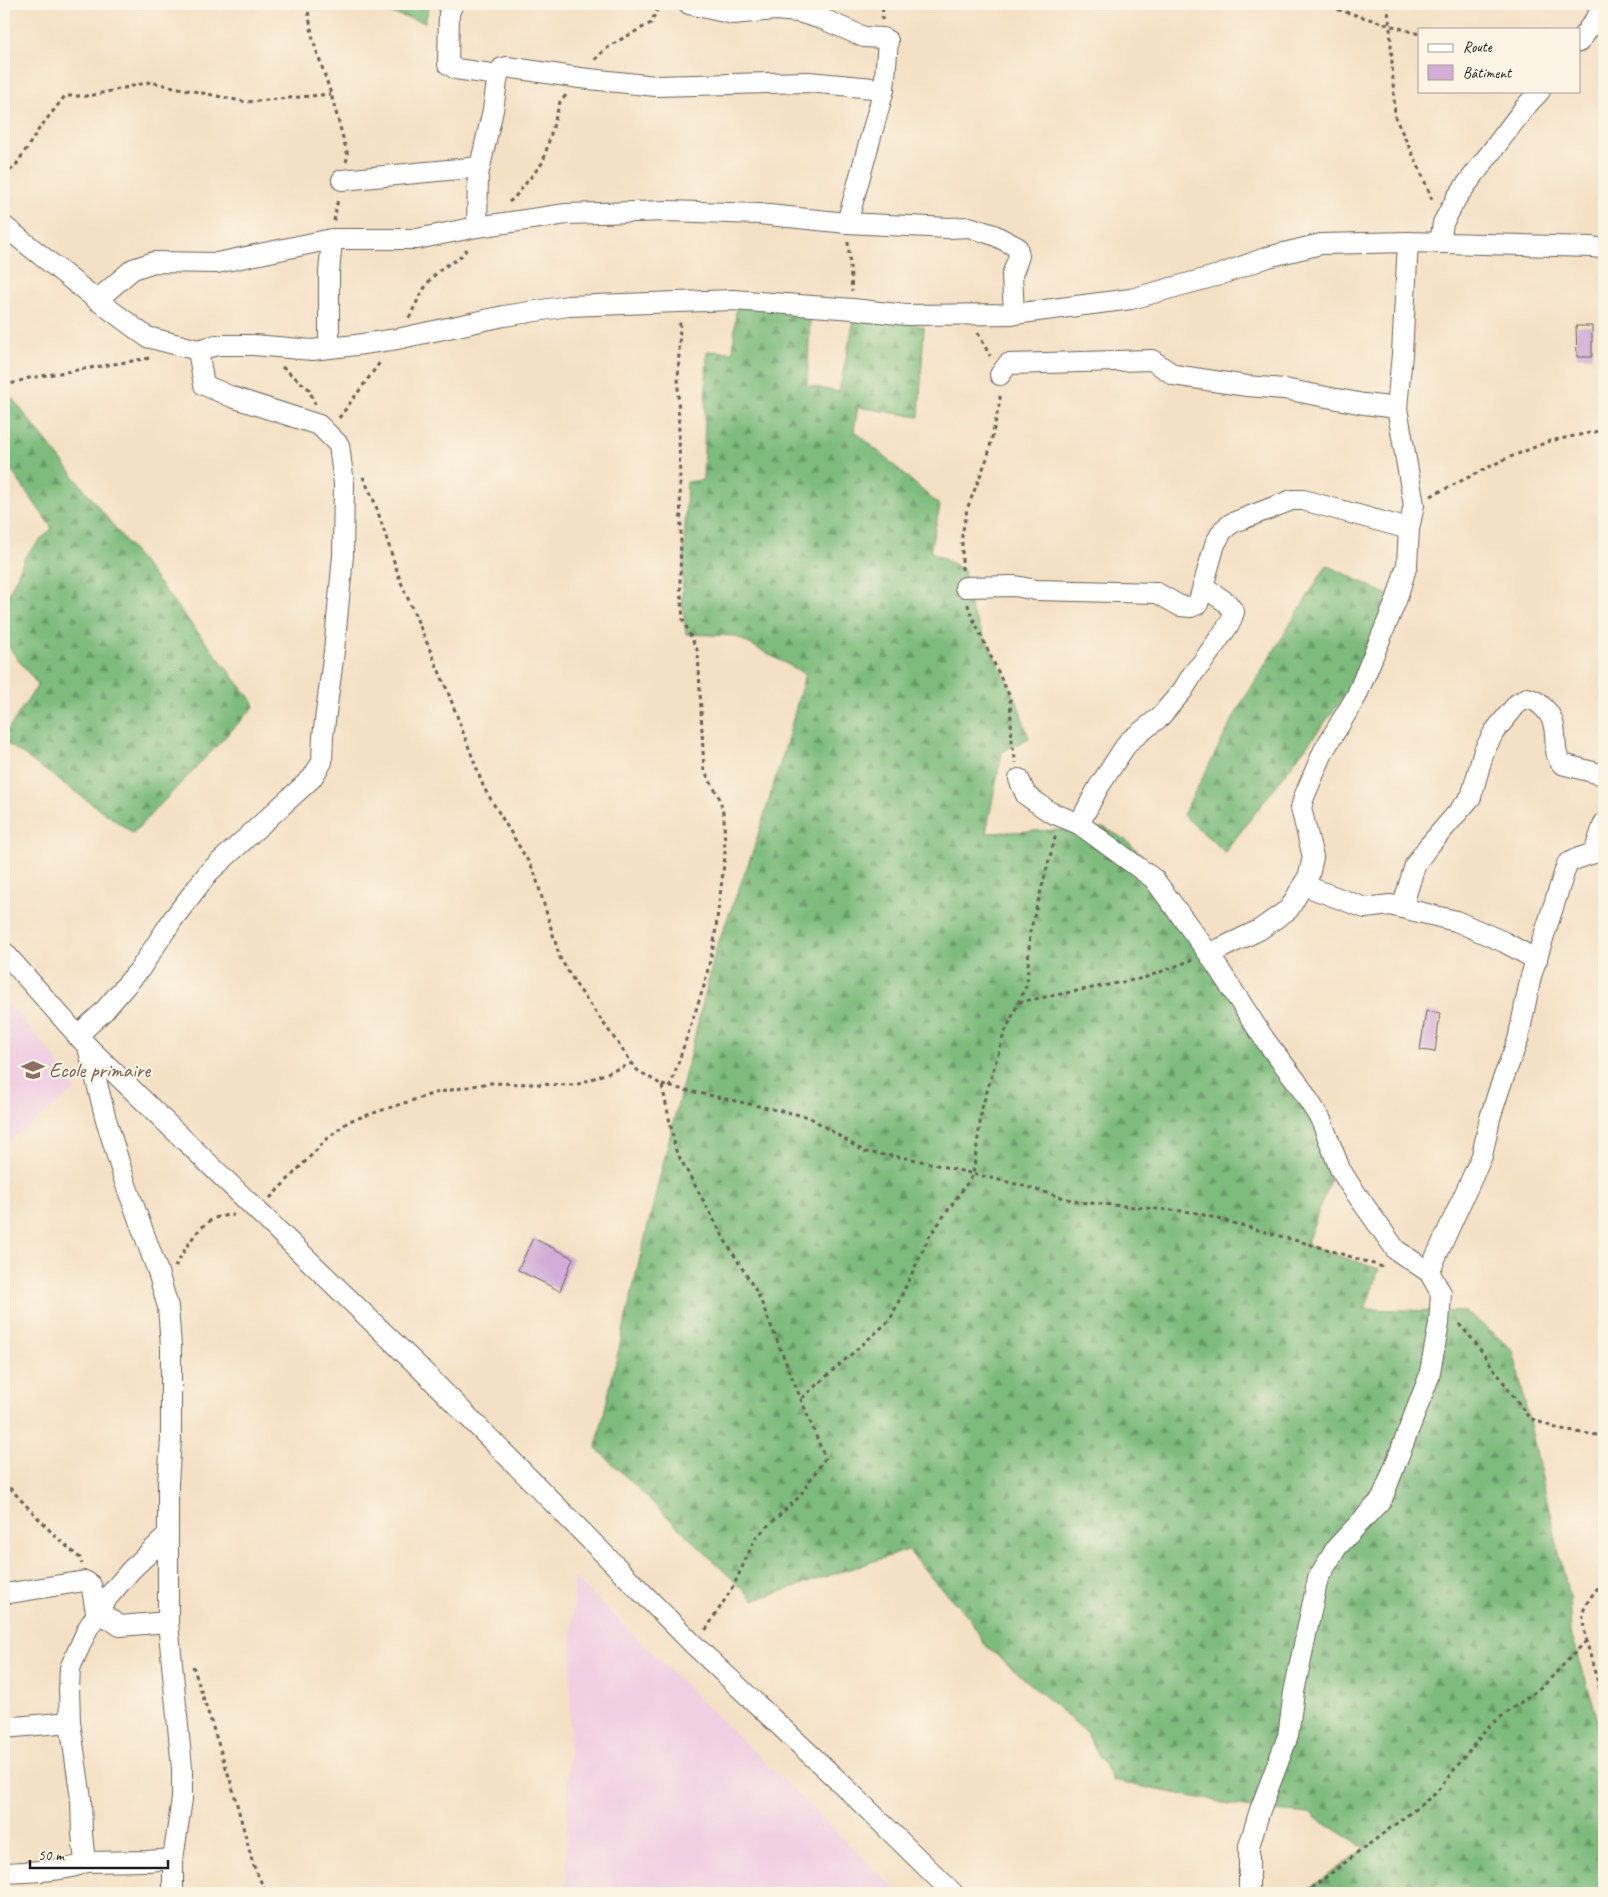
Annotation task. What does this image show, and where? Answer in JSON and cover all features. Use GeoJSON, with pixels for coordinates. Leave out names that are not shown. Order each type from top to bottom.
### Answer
{"type":"FeatureCollection","features":[{"type":"Feature","properties":{"kind":"street"},"geometry":{"type":"LineString","coordinates":[[453,4],[449,13],[448,64],[456,69],[498,75]]}},
{"type":"Feature","properties":{"kind":"street"},"geometry":{"type":"LineString","coordinates":[[689,4],[733,14],[776,10],[798,12],[825,20],[864,37],[883,38],[888,41],[884,89],[847,223]]}},
{"type":"Feature","properties":{"kind":"street"},"geometry":{"type":"LineString","coordinates":[[1580,41],[1604,7]]}},
{"type":"Feature","properties":{"kind":"street"},"geometry":{"type":"LineString","coordinates":[[477,227],[480,167],[493,110],[498,75],[502,68],[507,67],[580,78],[656,86],[808,82],[884,89]]}},
{"type":"Feature","properties":{"kind":"street"},"geometry":{"type":"LineString","coordinates":[[1440,243],[1444,223],[1457,197],[1526,106],[1539,92]]}},
{"type":"Feature","properties":{"kind":"street"},"geometry":{"type":"LineString","coordinates":[[342,180],[480,167]]}},
{"type":"Feature","properties":{"kind":"street"},"geometry":{"type":"LineString","coordinates":[[97,300],[133,269],[154,262],[217,263],[332,239],[417,239],[477,227],[566,214],[668,211],[759,214],[847,223],[968,228],[994,235],[1017,247],[1019,256],[1012,275],[1014,314]]}},
{"type":"Feature","properties":{"kind":"street"},"geometry":{"type":"LineString","coordinates":[[4,226],[147,337],[198,350],[217,345],[254,345],[312,350],[397,339],[504,316],[568,306],[733,300],[906,315],[1014,314],[1131,299],[1219,275],[1268,257],[1321,244],[1408,242],[1604,249]]}},
{"type":"Feature","properties":{"kind":"street"},"geometry":{"type":"LineString","coordinates":[[329,347],[329,273],[332,239]]}},
{"type":"Feature","properties":{"kind":"street"},"geometry":{"type":"LineString","coordinates":[[1208,954],[1259,930],[1289,909],[1309,875],[1313,857],[1301,808],[1304,797],[1324,750],[1356,697],[1396,601],[1407,565],[1409,529],[1414,505],[1397,408],[1408,242]]}},
{"type":"Feature","properties":{"kind":"street"},"geometry":{"type":"LineString","coordinates":[[83,1042],[104,1012],[140,969],[173,919],[209,872],[312,778],[322,762],[323,736],[334,651],[343,556],[344,484],[339,445],[319,425],[232,397],[204,385],[198,350]]}},
{"type":"Feature","properties":{"kind":"street"},"geometry":{"type":"LineString","coordinates":[[1000,375],[1008,364],[1152,360],[1174,375],[1247,386],[1284,389],[1364,404],[1397,408]]}},
{"type":"Feature","properties":{"kind":"street"},"geometry":{"type":"LineString","coordinates":[[965,587],[1016,586],[1036,590],[1157,593],[1180,606],[1190,607],[1198,604],[1215,544],[1223,530],[1232,523],[1292,500],[1303,500],[1409,529]]}},
{"type":"Feature","properties":{"kind":"street"},"geometry":{"type":"LineString","coordinates":[[1079,824],[1098,788],[1128,742],[1160,717],[1184,690],[1194,672],[1230,622],[1234,612],[1228,602],[1203,586]]}},
{"type":"Feature","properties":{"kind":"street"},"geometry":{"type":"LineString","coordinates":[[1402,908],[1415,865],[1427,848],[1471,797],[1481,761],[1494,732],[1518,704],[1527,698],[1536,700],[1550,713],[1555,722],[1558,758],[1562,764],[1604,775]]}},
{"type":"Feature","properties":{"kind":"street"},"geometry":{"type":"LineString","coordinates":[[1019,779],[1026,795],[1050,812],[1079,824],[1154,879],[1208,954],[1265,1040],[1297,1082],[1321,1120],[1340,1169],[1350,1185],[1396,1250],[1429,1272],[1441,1293],[1439,1324],[1429,1377],[1382,1499],[1337,1547],[1318,1578],[1294,1692],[1288,1736],[1260,1810],[1249,1846],[1248,1893]]}},
{"type":"Feature","properties":{"kind":"street"},"geometry":{"type":"LineString","coordinates":[[1429,1272],[1482,1156],[1490,1118],[1518,1040],[1532,976],[1567,864],[1576,859],[1594,854],[1604,823]]}},
{"type":"Feature","properties":{"kind":"street"},"geometry":{"type":"LineString","coordinates":[[1303,885],[1365,908],[1390,905],[1456,921],[1504,942],[1537,960]]}},
{"type":"Feature","properties":{"kind":"street"},"geometry":{"type":"LineString","coordinates":[[4,952],[83,1042],[418,1366],[695,1646],[833,1776],[953,1893]]}},
{"type":"Feature","properties":{"kind":"street"},"geometry":{"type":"LineString","coordinates":[[83,1042],[122,1173],[168,1307],[171,1346],[171,1439],[168,1483],[168,1622],[182,1768],[182,1799],[173,1859],[173,1893]]}},
{"type":"Feature","properties":{"kind":"street"},"geometry":{"type":"LineString","coordinates":[[85,1862],[81,1799],[70,1722],[70,1668],[88,1628],[108,1597],[131,1570],[168,1535]]}},
{"type":"Feature","properties":{"kind":"street"},"geometry":{"type":"LineString","coordinates":[[4,1594],[84,1582],[91,1585],[96,1600],[95,1610],[97,1615]]}},
{"type":"Feature","properties":{"kind":"street"},"geometry":{"type":"LineString","coordinates":[[97,1615],[110,1619],[120,1626],[168,1622]]}},
{"type":"Feature","properties":{"kind":"street"},"geometry":{"type":"LineString","coordinates":[[4,1728],[70,1722]]}},
{"type":"Feature","properties":{"kind":"street"},"geometry":{"type":"LineString","coordinates":[[4,1873],[61,1869],[85,1862],[173,1859]]}},
{"type":"Feature","properties":{"kind":"path"},"geometry":{"type":"LineString","coordinates":[[307,4],[313,40],[332,94],[348,156],[334,214],[332,239]]}},
{"type":"Feature","properties":{"kind":"path"},"geometry":{"type":"LineString","coordinates":[[1332,4],[1339,10],[1418,34]]}},
{"type":"Feature","properties":{"kind":"path"},"geometry":{"type":"LineString","coordinates":[[1387,4],[1395,117],[1444,223]]}},
{"type":"Feature","properties":{"kind":"path"},"geometry":{"type":"LineString","coordinates":[[4,176],[16,164],[65,96],[89,96],[150,82],[246,102],[332,94]]}},
{"type":"Feature","properties":{"kind":"path"},"geometry":{"type":"LineString","coordinates":[[847,223],[854,309]]}},
{"type":"Feature","properties":{"kind":"path"},"geometry":{"type":"LineString","coordinates":[[670,1087],[704,986],[714,943],[725,856],[724,817],[720,799],[704,770],[698,652],[683,620],[682,610],[678,385],[680,302]]}},
{"type":"Feature","properties":{"kind":"path"},"geometry":{"type":"LineString","coordinates":[[956,315],[978,333],[1000,375],[1000,401],[988,456],[967,509],[962,534],[962,569],[969,610],[1010,697],[1012,743],[1019,779]]}},
{"type":"Feature","properties":{"kind":"path"},"geometry":{"type":"LineString","coordinates":[[4,386],[29,378],[152,358]]}},
{"type":"Feature","properties":{"kind":"path"},"geometry":{"type":"LineString","coordinates":[[279,365],[309,389],[317,407]]}},
{"type":"Feature","properties":{"kind":"path"},"geometry":{"type":"LineString","coordinates":[[1414,505],[1503,460],[1550,441],[1604,430]]}},
{"type":"Feature","properties":{"kind":"path"},"geometry":{"type":"LineString","coordinates":[[360,469],[375,503],[400,580],[448,692],[484,788],[534,871],[560,958],[577,986],[637,1070],[662,1085],[809,1117],[865,1152],[912,1159],[972,1175],[1020,1185],[1078,1202],[1193,1212],[1323,1248],[1389,1269]]}},
{"type":"Feature","properties":{"kind":"path"},"geometry":{"type":"LineString","coordinates":[[802,1398],[890,1320],[929,1237],[972,1175],[982,1108],[1004,1034],[1026,984],[1030,932],[1060,816]]}},
{"type":"Feature","properties":{"kind":"path"},"geometry":{"type":"LineString","coordinates":[[1018,1002],[1144,978],[1208,954]]}},
{"type":"Feature","properties":{"kind":"path"},"geometry":{"type":"LineString","coordinates":[[163,1290],[183,1254],[203,1226],[218,1217],[258,1211],[328,1138],[349,1121],[435,1093],[489,1083],[576,1085],[632,1063]]}},
{"type":"Feature","properties":{"kind":"path"},"geometry":{"type":"LineString","coordinates":[[662,1085],[676,1151],[726,1242],[758,1294],[825,1458],[799,1497],[756,1537],[733,1587],[695,1646]]}},
{"type":"Feature","properties":{"kind":"path"},"geometry":{"type":"LineString","coordinates":[[1440,1302],[1475,1342],[1529,1418],[1561,1430],[1604,1436]]}},
{"type":"Feature","properties":{"kind":"path"},"geometry":{"type":"LineString","coordinates":[[4,1482],[55,1536],[80,1558],[91,1585]]}},
{"type":"Feature","properties":{"kind":"path"},"geometry":{"type":"LineString","coordinates":[[1604,1582],[1597,1588],[1583,1612],[1584,1627],[1604,1704]]}},
{"type":"Feature","properties":{"kind":"path"},"geometry":{"type":"LineString","coordinates":[[1305,1893],[1435,1794],[1489,1726],[1545,1684],[1587,1640]]}},
{"type":"Feature","properties":{"kind":"path"},"geometry":{"type":"LineString","coordinates":[[192,1665],[232,1786],[253,1864],[266,1893]]}},
{"type":"Feature","properties":{"kind":"shaded area","name":"Ecole primaire"},"geometry":{"type":"Polygon","coordinates":[[[4,998],[50,1051],[75,1090],[4,1145],[4,998]]]}},
{"type":"Feature","properties":{"kind":"shaded area"},"geometry":{"type":"Polygon","coordinates":[[[574,1577],[899,1893],[565,1893],[574,1577]]]}},
{"type":"Feature","properties":{"kind":"green space"},"geometry":{"type":"Polygon","coordinates":[[[354,4],[430,4],[425,22],[354,4]]]}},
{"type":"Feature","properties":{"kind":"green space"},"geometry":{"type":"Polygon","coordinates":[[[737,296],[811,301],[807,385],[839,392],[856,310],[924,327],[919,417],[858,407],[854,430],[940,506],[930,551],[964,570],[971,610],[1016,699],[1029,738],[1002,752],[986,833],[1105,828],[1126,840],[1163,876],[1339,1156],[1306,1245],[1379,1269],[1365,1309],[1467,1312],[1513,1350],[1569,1597],[1571,1632],[1598,1720],[1604,1748],[1604,1893],[1305,1893],[1364,1848],[1310,1814],[1260,1810],[1113,1781],[1086,1732],[984,1644],[969,1617],[934,1581],[908,1550],[754,1600],[596,1448],[639,1262],[716,949],[752,854],[786,745],[805,674],[735,636],[686,634],[682,600],[687,482],[703,480],[707,351],[733,352],[737,296]]]}},
{"type":"Feature","properties":{"kind":"green space"},"geometry":{"type":"Polygon","coordinates":[[[4,388],[254,703],[253,708],[133,833],[4,741],[4,735],[38,685],[4,641],[4,605],[26,555],[52,528],[4,460],[4,388]]]}},
{"type":"Feature","properties":{"kind":"green space"},"geometry":{"type":"Polygon","coordinates":[[[1327,565],[1392,597],[1345,696],[1225,852],[1183,815],[1241,704],[1327,565]]]}},
{"type":"Feature","properties":{"kind":"building"},"geometry":{"type":"Polygon","coordinates":[[[1576,326],[1592,326],[1592,357],[1577,357],[1576,326]]]}},
{"type":"Feature","properties":{"kind":"building"},"geometry":{"type":"Polygon","coordinates":[[[1426,1011],[1440,1013],[1435,1052],[1420,1050],[1426,1011]]]}},
{"type":"Feature","properties":{"kind":"building"},"geometry":{"type":"Polygon","coordinates":[[[533,1238],[573,1258],[560,1291],[518,1270],[533,1238]]]}},
{"type":"Feature","properties":{"kind":"place","name":"Ecole primaire"},"geometry":{"type":"Point","coordinates":[33,1070]}}]}
